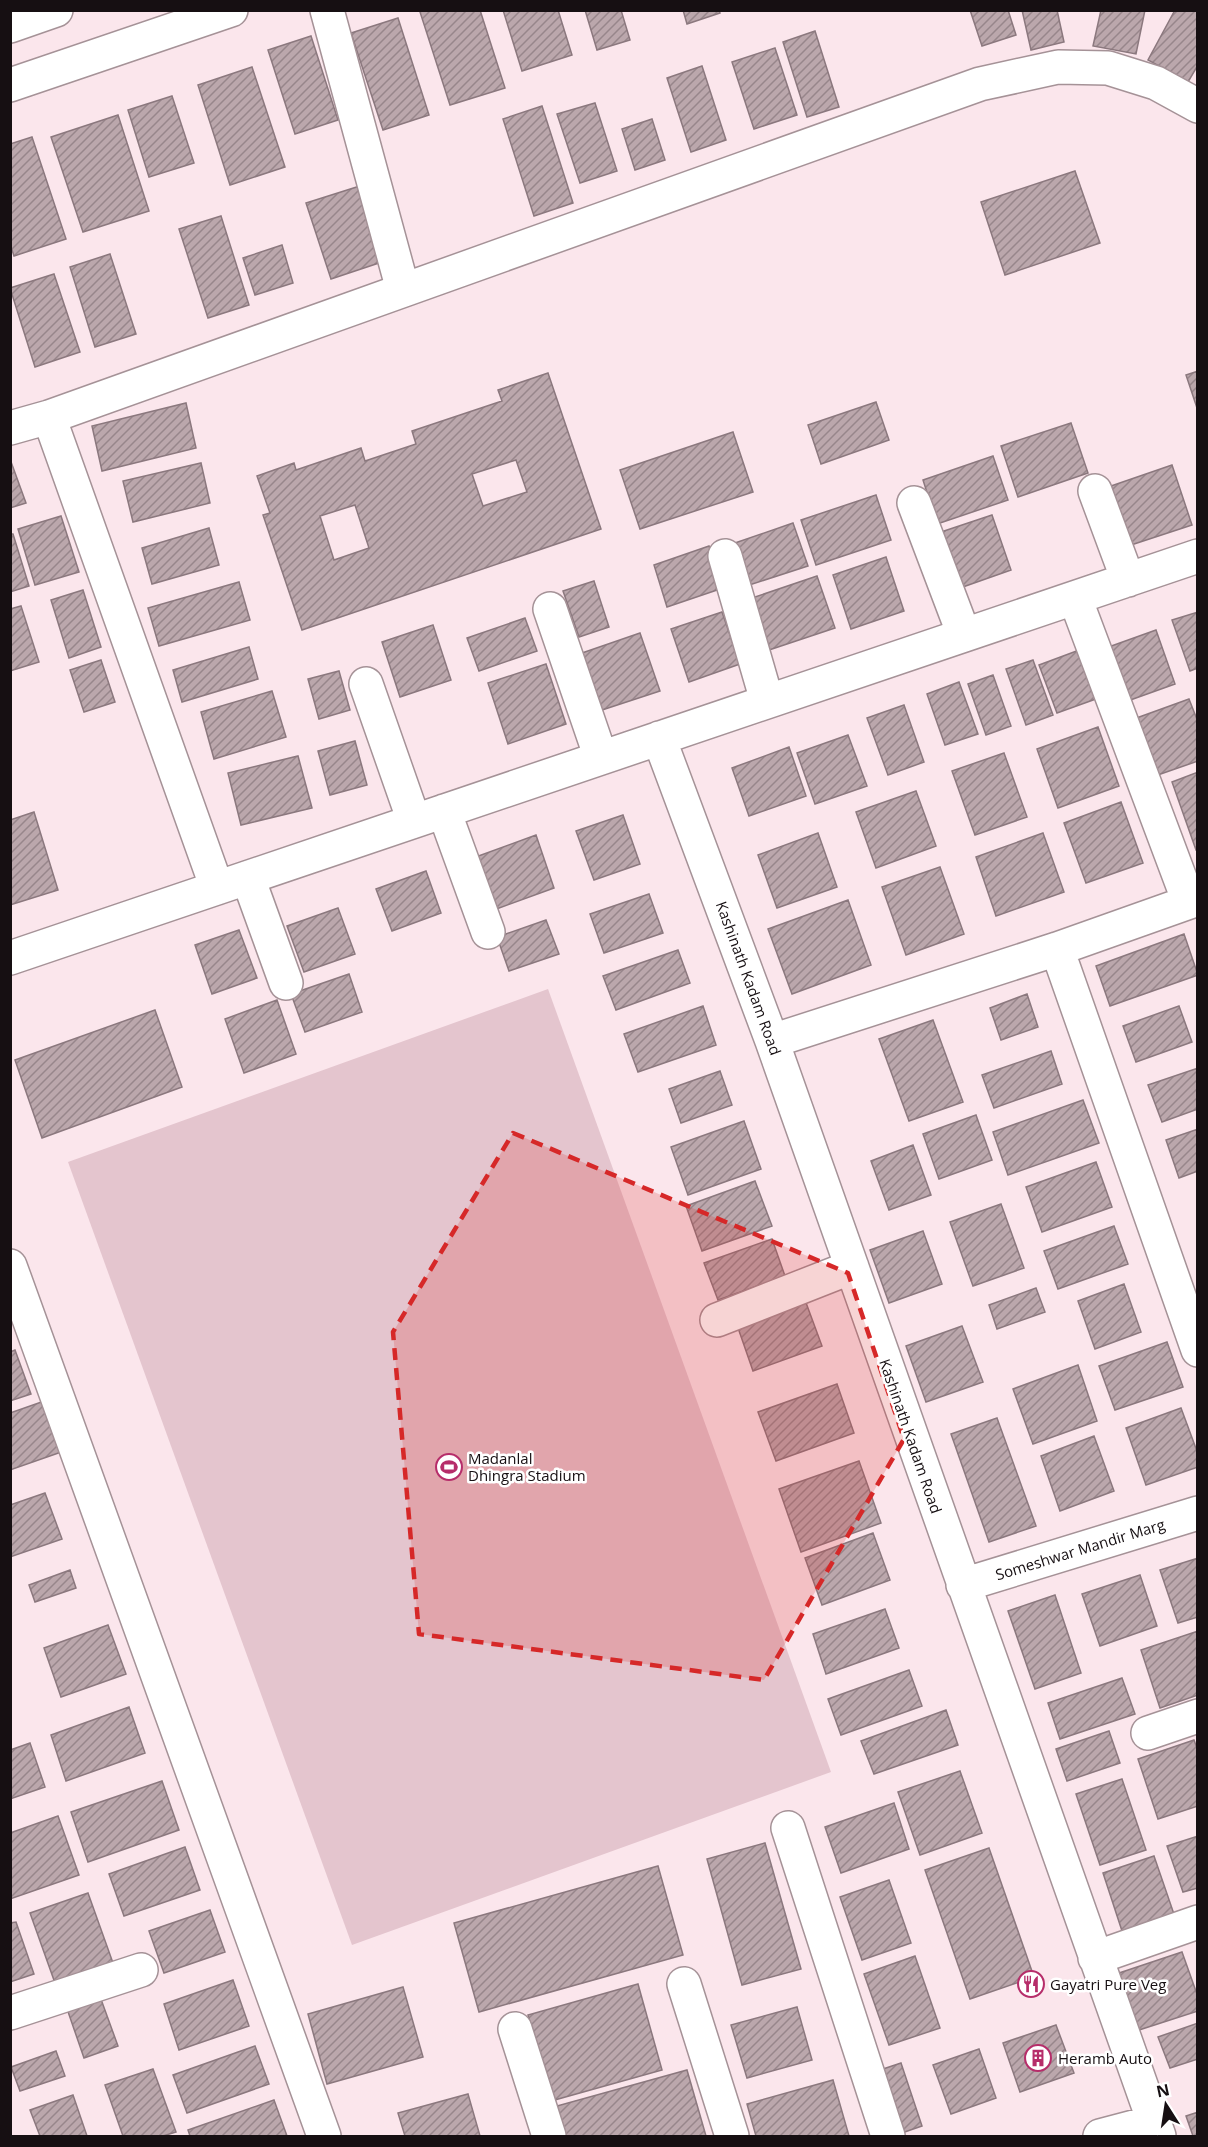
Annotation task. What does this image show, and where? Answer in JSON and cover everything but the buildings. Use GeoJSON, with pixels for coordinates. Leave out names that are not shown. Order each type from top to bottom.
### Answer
{"type":"FeatureCollection","features":[{"type":"Feature","properties":{"kind":"street"},"geometry":{"type":"LineString","coordinates":[[10,26],[56,10]]}},
{"type":"Feature","properties":{"kind":"street"},"geometry":{"type":"LineString","coordinates":[[10,85],[231,10]]}},
{"type":"Feature","properties":{"kind":"street"},"geometry":{"type":"LineString","coordinates":[[327,10],[403,290]]}},
{"type":"Feature","properties":{"kind":"street"},"geometry":{"type":"LineString","coordinates":[[10,428],[49,417],[980,84],[1058,67],[1108,68],[1156,83],[1197,106]]}},
{"type":"Feature","properties":{"kind":"street"},"geometry":{"type":"LineString","coordinates":[[49,417],[217,888]]}},
{"type":"Feature","properties":{"kind":"street"},"geometry":{"type":"LineString","coordinates":[[1095,491],[1128,580]]}},
{"type":"Feature","properties":{"kind":"street"},"geometry":{"type":"LineString","coordinates":[[914,503],[964,635]]}},
{"type":"Feature","properties":{"kind":"street"},"geometry":{"type":"LineString","coordinates":[[725,556],[767,701]]}},
{"type":"Feature","properties":{"kind":"street"},"geometry":{"type":"LineString","coordinates":[[10,958],[1197,556]]}},
{"type":"Feature","properties":{"kind":"street"},"geometry":{"type":"LineString","coordinates":[[772,1041],[1057,949],[1193,900],[1075,598]]}},
{"type":"Feature","properties":{"kind":"street"},"geometry":{"type":"LineString","coordinates":[[550,609],[602,758]]}},
{"type":"Feature","properties":{"kind":"street"},"geometry":{"type":"LineString","coordinates":[[366,684],[488,932]]}},
{"type":"Feature","properties":{"kind":"street","name":"Kashinath Kadam Road"},"geometry":{"type":"LineString","coordinates":[[658,738],[772,1041],[1156,2129]]}},
{"type":"Feature","properties":{"kind":"street"},"geometry":{"type":"LineString","coordinates":[[248,878],[286,983]]}},
{"type":"Feature","properties":{"kind":"street"},"geometry":{"type":"LineString","coordinates":[[1057,949],[1197,1350]]}},
{"type":"Feature","properties":{"kind":"street"},"geometry":{"type":"LineString","coordinates":[[10,1266],[324,2136]]}},
{"type":"Feature","properties":{"kind":"street"},"geometry":{"type":"LineString","coordinates":[[717,1320],[852,1267]]}},
{"type":"Feature","properties":{"kind":"street","name":"Someshwar Mandir Marg"},"geometry":{"type":"LineString","coordinates":[[963,1585],[1197,1513]]}},
{"type":"Feature","properties":{"kind":"street"},"geometry":{"type":"LineString","coordinates":[[1148,1733],[1197,1716]]}},
{"type":"Feature","properties":{"kind":"street"},"geometry":{"type":"LineString","coordinates":[[788,1828],[888,2136]]}},
{"type":"Feature","properties":{"kind":"street"},"geometry":{"type":"LineString","coordinates":[[1095,1959],[1197,1922]]}},
{"type":"Feature","properties":{"kind":"street"},"geometry":{"type":"LineString","coordinates":[[10,2013],[141,1970]]}},
{"type":"Feature","properties":{"kind":"street"},"geometry":{"type":"LineString","coordinates":[[684,1984],[732,2136]]}},
{"type":"Feature","properties":{"kind":"street"},"geometry":{"type":"LineString","coordinates":[[515,2029],[549,2136]]}},
{"type":"Feature","properties":{"kind":"street"},"geometry":{"type":"LineString","coordinates":[[1100,2136],[1156,2129]]}},
{"type":"Feature","properties":{"kind":"highlighted area"},"geometry":{"type":"Polygon","coordinates":[[[513,1133],[848,1273],[904,1439],[764,1680],[419,1634],[393,1332],[513,1133]]]}},
{"type":"Feature","properties":{"kind":"shaded area","name":"Madanlal Dhingra Stadium"},"geometry":{"type":"Polygon","coordinates":[[[548,989],[831,1772],[352,1945],[68,1162],[548,989]]]}},
{"type":"Feature","properties":{"kind":"place","name":"Madanlal Dhingra Stadium"},"geometry":{"type":"Point","coordinates":[449,1467]}},
{"type":"Feature","properties":{"kind":"place","name":"Gayatri Pure Veg"},"geometry":{"type":"Point","coordinates":[1031,1984]}},
{"type":"Feature","properties":{"kind":"place","name":"Heramb Auto"},"geometry":{"type":"Point","coordinates":[1038,2058]}}]}
